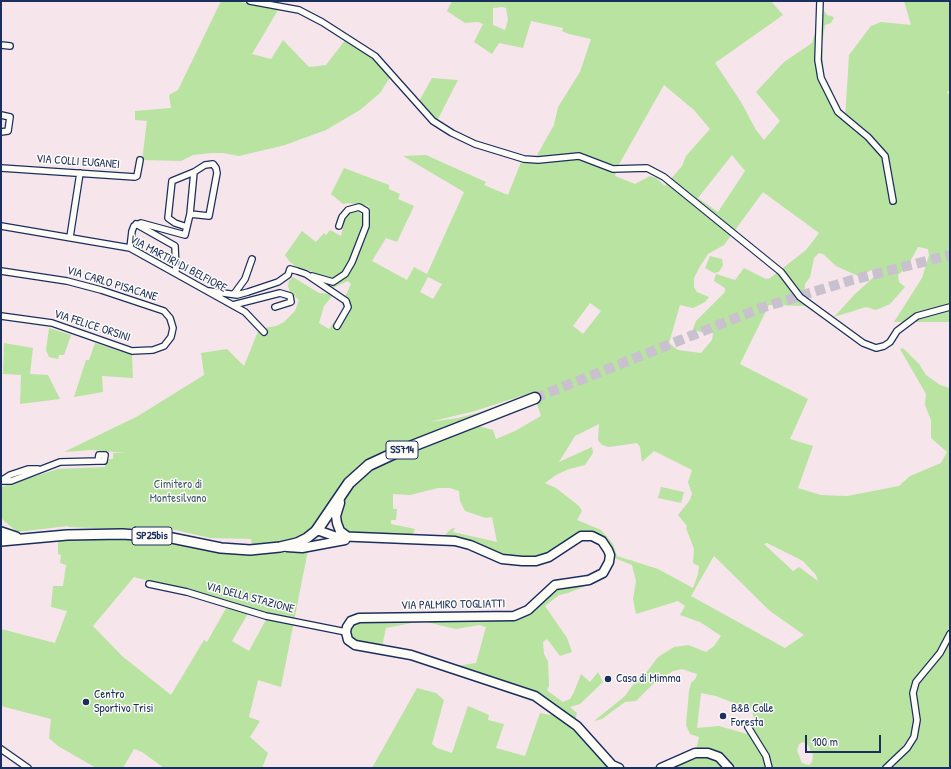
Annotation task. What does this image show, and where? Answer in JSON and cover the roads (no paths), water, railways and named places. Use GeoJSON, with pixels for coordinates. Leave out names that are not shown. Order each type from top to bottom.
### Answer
{"type":"FeatureCollection","features":[{"type":"Feature","properties":{"kind":"highway","name":"SS714"},"geometry":{"type":"LineString","coordinates":[[317,530],[357,474],[375,462],[535,398]]}},
{"type":"Feature","properties":{"kind":"main road","name":"VIA PALMIRO TOGLIATTI"},"geometry":{"type":"LineString","coordinates":[[1,541],[67,534],[122,534],[167,537],[234,549],[280,547],[302,541],[317,530]]}},
{"type":"Feature","properties":{"kind":"main road"},"geometry":{"type":"LineString","coordinates":[[1,532],[24,539]]}},
{"type":"Feature","properties":{"kind":"main road","name":"VIA PALMIRO TOGLIATTI"},"geometry":{"type":"LineString","coordinates":[[1,545],[24,539]]}},
{"type":"Feature","properties":{"kind":"street"},"geometry":{"type":"LineString","coordinates":[[250,1],[299,10],[322,22],[375,56],[433,121],[452,133],[475,144],[531,160],[579,156],[613,169],[647,168],[664,177],[781,272],[800,297],[863,343],[876,348],[884,346],[890,342],[896,330],[917,316],[950,308]]}},
{"type":"Feature","properties":{"kind":"street"},"geometry":{"type":"LineString","coordinates":[[820,1],[818,60],[821,78],[838,112],[868,137],[885,156],[892,201]]}},
{"type":"Feature","properties":{"kind":"street"},"geometry":{"type":"LineString","coordinates":[[1,45],[10,46]]}},
{"type":"Feature","properties":{"kind":"street"},"geometry":{"type":"LineString","coordinates":[[1,115],[10,117],[8,131],[1,132]]}},
{"type":"Feature","properties":{"kind":"street","name":"VIA COLLI EUGANEI"},"geometry":{"type":"LineString","coordinates":[[1,168],[135,178],[137,176],[140,160]]}},
{"type":"Feature","properties":{"kind":"street"},"geometry":{"type":"LineString","coordinates":[[187,227],[168,218],[172,181],[194,172],[205,165],[213,164],[217,173],[209,216],[190,214]]}},
{"type":"Feature","properties":{"kind":"street"},"geometry":{"type":"LineString","coordinates":[[136,224],[147,223],[185,235],[190,214],[194,172]]}},
{"type":"Feature","properties":{"kind":"street"},"geometry":{"type":"LineString","coordinates":[[70,237],[80,173]]}},
{"type":"Feature","properties":{"kind":"street"},"geometry":{"type":"LineString","coordinates":[[206,290],[234,294],[248,292],[278,282],[288,275],[290,269],[333,282],[345,274],[352,262],[366,226],[366,211],[359,207],[348,210],[342,217],[339,226]]}},
{"type":"Feature","properties":{"kind":"street"},"geometry":{"type":"LineString","coordinates":[[130,248],[132,231],[136,224]]}},
{"type":"Feature","properties":{"kind":"street"},"geometry":{"type":"LineString","coordinates":[[136,224],[175,246],[176,272]]}},
{"type":"Feature","properties":{"kind":"street","name":"VIA MARTIRI DI BELFIORE"},"geometry":{"type":"LineString","coordinates":[[1,226],[130,248],[176,272],[245,312],[264,332]]}},
{"type":"Feature","properties":{"kind":"street"},"geometry":{"type":"LineString","coordinates":[[234,294],[245,279],[252,259]]}},
{"type":"Feature","properties":{"kind":"street","name":"VIA CARLO PISACANE"},"geometry":{"type":"LineString","coordinates":[[1,271],[67,281],[101,290],[164,311],[172,323],[173,328],[171,337]]}},
{"type":"Feature","properties":{"kind":"street"},"geometry":{"type":"LineString","coordinates":[[306,274],[346,301],[348,307],[337,326]]}},
{"type":"Feature","properties":{"kind":"street"},"geometry":{"type":"LineString","coordinates":[[232,305],[280,293],[290,296],[291,302],[275,307]]}},
{"type":"Feature","properties":{"kind":"street","name":"VIA FELICE ORSINI"},"geometry":{"type":"LineString","coordinates":[[1,316],[52,323],[132,351],[158,349],[164,346],[171,337]]}},
{"type":"Feature","properties":{"kind":"street"},"geometry":{"type":"LineString","coordinates":[[1,481],[10,481],[30,474],[38,469],[60,462],[98,461]]}},
{"type":"Feature","properties":{"kind":"street"},"geometry":{"type":"LineString","coordinates":[[340,497],[340,503],[336,516],[340,531],[345,538]]}},
{"type":"Feature","properties":{"kind":"street","name":"VIA PALMIRO TOGLIATTI"},"geometry":{"type":"LineString","coordinates":[[317,530],[324,539],[359,538],[455,541],[470,545],[502,559],[522,561],[548,557],[576,538],[592,536],[597,537],[606,545],[610,555],[606,569],[599,576],[584,581],[555,585],[528,610],[514,616],[359,618],[351,621],[346,632]]}},
{"type":"Feature","properties":{"kind":"street","name":"VIA PALMIRO TOGLIATTI"},"geometry":{"type":"LineString","coordinates":[[280,547],[302,548],[345,538]]}},
{"type":"Feature","properties":{"kind":"street","name":"VIA DELLA STAZIONE"},"geometry":{"type":"LineString","coordinates":[[149,584],[187,592],[266,616],[346,632]]}},
{"type":"Feature","properties":{"kind":"street"},"geometry":{"type":"LineString","coordinates":[[346,632],[348,640],[355,645],[411,656],[535,696],[577,726],[612,765],[619,768]]}},
{"type":"Feature","properties":{"kind":"street"},"geometry":{"type":"LineString","coordinates":[[886,768],[907,748],[914,737],[917,720],[913,693],[916,682],[940,653],[950,634]]}},
{"type":"Feature","properties":{"kind":"street"},"geometry":{"type":"LineString","coordinates":[[748,727],[766,756],[769,768]]}},
{"type":"Feature","properties":{"kind":"street"},"geometry":{"type":"LineString","coordinates":[[1,749],[28,768]]}},
{"type":"Feature","properties":{"kind":"street"},"geometry":{"type":"LineString","coordinates":[[661,768],[695,753],[708,753],[719,757],[729,768]]}},
{"type":"Feature","properties":{"kind":"tunnel"},"geometry":{"type":"LineString","coordinates":[[535,398],[761,308],[852,280],[950,255]]}},
{"type":"Feature","properties":{"kind":"place","name":"Casa di Mimma"},"geometry":{"type":"Point","coordinates":[608,679]}},
{"type":"Feature","properties":{"kind":"place","name":"Centro Sportivo Trisi"},"geometry":{"type":"Point","coordinates":[86,702]}},
{"type":"Feature","properties":{"kind":"place","name":"B&B Colle Foresta"},"geometry":{"type":"Point","coordinates":[723,716]}},
{"type":"Feature","properties":{"kind":"park label","name":"Cimitero di Montesilvano"},"geometry":{"type":"Point","coordinates":[178,492]}}]}
